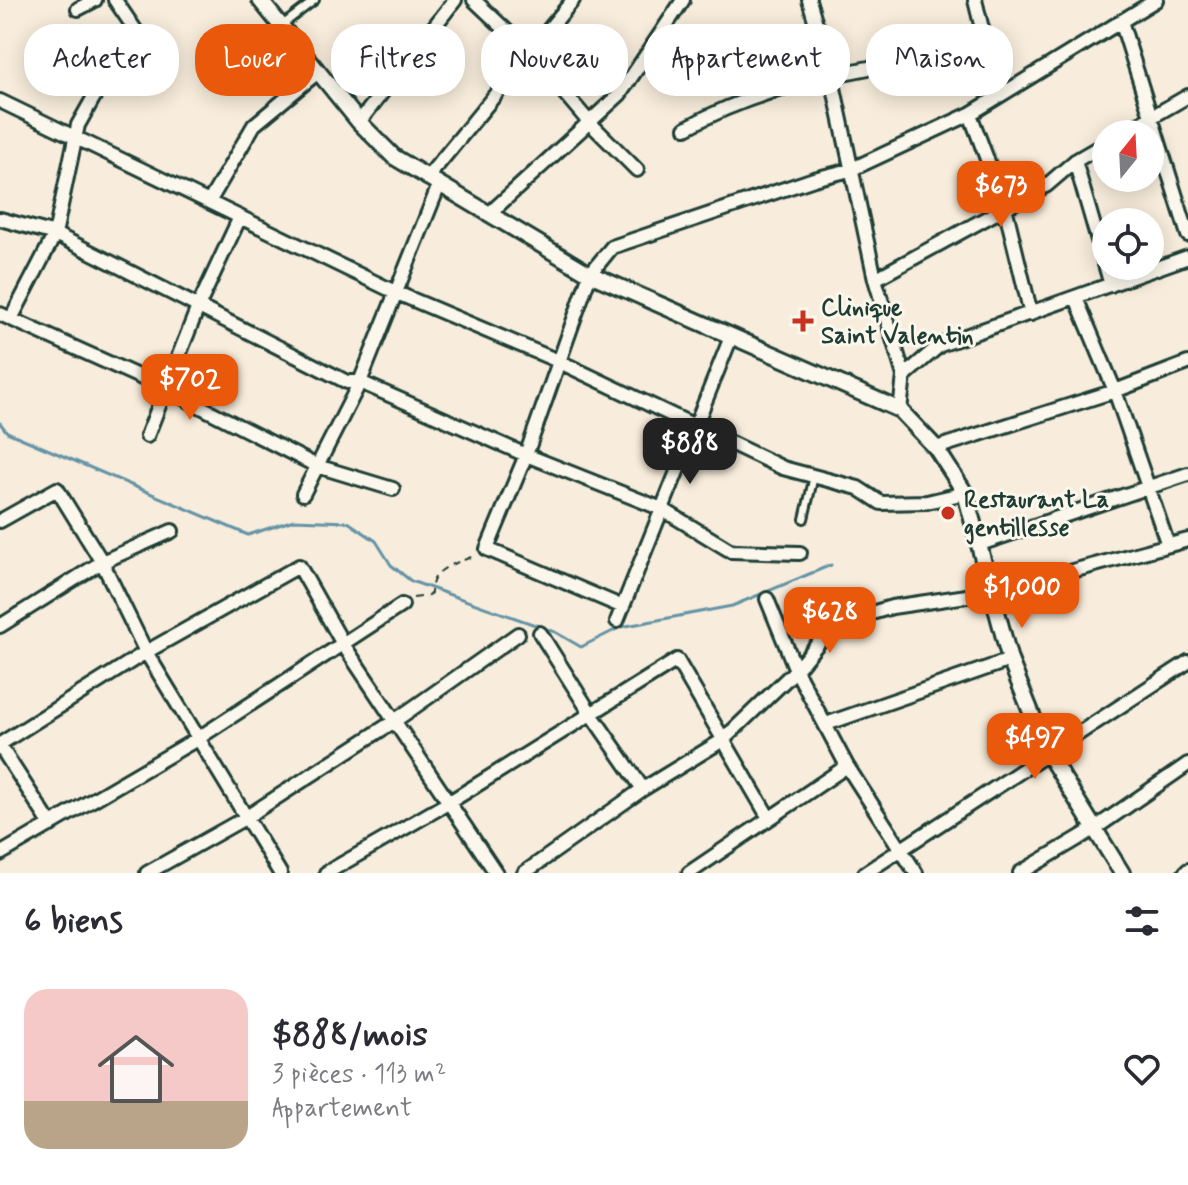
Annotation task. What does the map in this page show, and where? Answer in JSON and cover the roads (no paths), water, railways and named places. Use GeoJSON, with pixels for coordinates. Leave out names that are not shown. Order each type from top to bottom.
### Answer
{"type":"FeatureCollection","features":[{"type":"Feature","properties":{"kind":"street"},"geometry":{"type":"LineString","coordinates":[[78,9],[95,0]]}},
{"type":"Feature","properties":{"kind":"street"},"geometry":{"type":"LineString","coordinates":[[115,0],[136,31],[134,44],[108,72],[78,125],[55,234],[6,315],[164,388],[317,466],[393,489]]}},
{"type":"Feature","properties":{"kind":"street"},"geometry":{"type":"LineString","coordinates":[[260,0],[279,24]]}},
{"type":"Feature","properties":{"kind":"street"},"geometry":{"type":"LineString","coordinates":[[359,122],[455,0]]}},
{"type":"Feature","properties":{"kind":"street"},"geometry":{"type":"LineString","coordinates":[[474,0],[499,24]]}},
{"type":"Feature","properties":{"kind":"street"},"geometry":{"type":"LineString","coordinates":[[554,24],[573,0]]}},
{"type":"Feature","properties":{"kind":"street"},"geometry":{"type":"LineString","coordinates":[[490,213],[620,94],[683,0]]}},
{"type":"Feature","properties":{"kind":"street"},"geometry":{"type":"LineString","coordinates":[[809,0],[816,24]]}},
{"type":"Feature","properties":{"kind":"street"},"geometry":{"type":"LineString","coordinates":[[975,0],[981,24]]}},
{"type":"Feature","properties":{"kind":"street"},"geometry":{"type":"LineString","coordinates":[[1013,87],[1156,0]]}},
{"type":"Feature","properties":{"kind":"street"},"geometry":{"type":"LineString","coordinates":[[1121,21],[1188,235]]}},
{"type":"Feature","properties":{"kind":"street"},"geometry":{"type":"LineString","coordinates":[[315,68],[359,122],[394,157],[590,274],[900,410],[936,448],[965,493],[1010,660],[1047,752],[1122,873]]}},
{"type":"Feature","properties":{"kind":"street"},"geometry":{"type":"LineString","coordinates":[[209,202],[254,125],[318,72]]}},
{"type":"Feature","properties":{"kind":"street"},"geometry":{"type":"LineString","coordinates":[[303,494],[360,382],[397,293],[433,181],[499,96]]}},
{"type":"Feature","properties":{"kind":"street"},"geometry":{"type":"LineString","coordinates":[[567,96],[637,170]]}},
{"type":"Feature","properties":{"kind":"street"},"geometry":{"type":"LineString","coordinates":[[686,128],[715,111],[762,96]]}},
{"type":"Feature","properties":{"kind":"street"},"geometry":{"type":"LineString","coordinates":[[835,96],[875,279],[904,376],[900,410]]}},
{"type":"Feature","properties":{"kind":"street"},"geometry":{"type":"LineString","coordinates":[[623,607],[487,549],[526,455],[590,274],[612,247],[814,179],[850,170],[970,114],[998,96]]}},
{"type":"Feature","properties":{"kind":"street"},"geometry":{"type":"LineString","coordinates":[[1146,120],[1188,96]]}},
{"type":"Feature","properties":{"kind":"street"},"geometry":{"type":"LineString","coordinates":[[0,101],[397,293],[558,361],[783,468],[858,488],[881,503],[927,502],[965,493]]}},
{"type":"Feature","properties":{"kind":"street"},"geometry":{"type":"LineString","coordinates":[[970,114],[1005,207],[1031,314]]}},
{"type":"Feature","properties":{"kind":"street"},"geometry":{"type":"LineString","coordinates":[[875,279],[1047,185],[1092,151]]}},
{"type":"Feature","properties":{"kind":"street"},"geometry":{"type":"LineString","coordinates":[[1075,161],[1111,285]]}},
{"type":"Feature","properties":{"kind":"street"},"geometry":{"type":"LineString","coordinates":[[147,436],[198,307],[240,217]]}},
{"type":"Feature","properties":{"kind":"street"},"geometry":{"type":"LineString","coordinates":[[0,219],[55,234],[347,382],[360,382],[526,455],[662,509],[731,551],[800,553]]}},
{"type":"Feature","properties":{"kind":"street"},"geometry":{"type":"LineString","coordinates":[[904,376],[940,345],[1188,257]]}},
{"type":"Feature","properties":{"kind":"street"},"geometry":{"type":"LineString","coordinates":[[1076,298],[1115,391],[1168,545]]}},
{"type":"Feature","properties":{"kind":"street"},"geometry":{"type":"LineString","coordinates":[[617,621],[731,337]]}},
{"type":"Feature","properties":{"kind":"street"},"geometry":{"type":"LineString","coordinates":[[936,448],[1115,391],[1188,363]]}},
{"type":"Feature","properties":{"kind":"street"},"geometry":{"type":"LineString","coordinates":[[980,544],[1188,474]]}},
{"type":"Feature","properties":{"kind":"street"},"geometry":{"type":"LineString","coordinates":[[0,521],[57,489],[102,562],[146,652],[280,873]]}},
{"type":"Feature","properties":{"kind":"street"},"geometry":{"type":"LineString","coordinates":[[0,626],[102,562],[172,531]]}},
{"type":"Feature","properties":{"kind":"street"},"geometry":{"type":"LineString","coordinates":[[524,873],[643,789],[723,740],[796,670],[834,624],[892,607],[994,592],[1168,545],[1187,544]]}},
{"type":"Feature","properties":{"kind":"street"},"geometry":{"type":"LineString","coordinates":[[51,825],[0,745],[146,652],[299,566],[343,644],[393,722],[496,873]]}},
{"type":"Feature","properties":{"kind":"street"},"geometry":{"type":"LineString","coordinates":[[767,599],[796,670],[847,766],[916,873]]}},
{"type":"Feature","properties":{"kind":"street"},"geometry":{"type":"LineString","coordinates":[[0,854],[197,739],[402,605]]}},
{"type":"Feature","properties":{"kind":"street"},"geometry":{"type":"LineString","coordinates":[[540,633],[643,789]]}},
{"type":"Feature","properties":{"kind":"street"},"geometry":{"type":"LineString","coordinates":[[147,873],[245,818],[393,722],[518,634]]}},
{"type":"Feature","properties":{"kind":"street"},"geometry":{"type":"LineString","coordinates":[[326,873],[448,803],[677,660],[769,818]]}},
{"type":"Feature","properties":{"kind":"street"},"geometry":{"type":"LineString","coordinates":[[826,724],[1010,660]]}},
{"type":"Feature","properties":{"kind":"street"},"geometry":{"type":"LineString","coordinates":[[865,873],[1188,662]]}},
{"type":"Feature","properties":{"kind":"street"},"geometry":{"type":"LineString","coordinates":[[1020,873],[1094,829],[1188,764]]}},
{"type":"Feature","properties":{"kind":"street"},"geometry":{"type":"LineString","coordinates":[[689,873],[847,766]]}},
{"type":"Feature","properties":{"kind":"lane"},"geometry":{"type":"LineString","coordinates":[[284,24],[315,0]]}},
{"type":"Feature","properties":{"kind":"lane"},"geometry":{"type":"LineString","coordinates":[[804,519],[814,476]]}},
{"type":"Feature","properties":{"kind":"waterway"},"geometry":{"type":"LineString","coordinates":[[0,423],[7,432],[248,535],[294,520],[348,522],[376,541],[391,565],[411,581],[555,632],[581,647],[621,627],[732,606],[831,565]]}},
{"type":"Feature","properties":{"kind":"place","name":"Clinique Saint Valentin"},"geometry":{"type":"Point","coordinates":[803,321]}},
{"type":"Feature","properties":{"kind":"place","name":"Restaurant La gentillesse"},"geometry":{"type":"Point","coordinates":[948,513]}}]}
